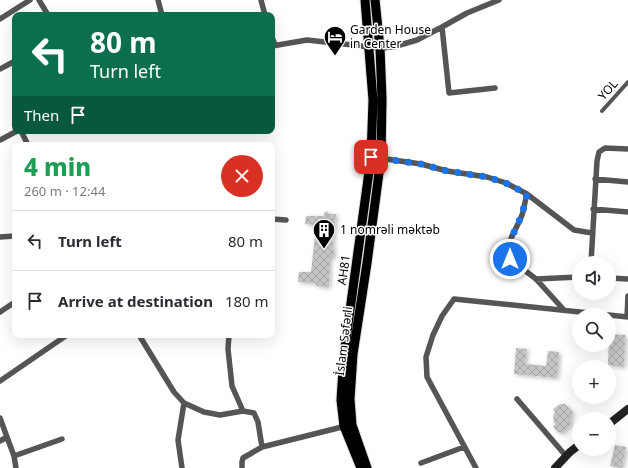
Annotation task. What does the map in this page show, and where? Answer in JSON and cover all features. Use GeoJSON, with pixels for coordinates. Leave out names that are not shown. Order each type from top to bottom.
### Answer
{"type":"FeatureCollection","features":[{"type":"Feature","properties":{"kind":"highway","name":"AH81"},"geometry":{"type":"LineString","coordinates":[[360,468],[341,400],[344,354],[371,157],[374,100],[365,0]]}},
{"type":"Feature","properties":{"kind":"highway","name":"İslam Səfərli"},"geometry":{"type":"LineString","coordinates":[[367,468],[348,426],[353,354],[381,158],[382,99],[380,48],[375,0]]}},
{"type":"Feature","properties":{"kind":"main road"},"geometry":{"type":"LineString","coordinates":[[616,418],[628,409]]}},
{"type":"Feature","properties":{"kind":"main road"},"geometry":{"type":"LineString","coordinates":[[555,468],[572,451]]}},
{"type":"Feature","properties":{"kind":"street"},"geometry":{"type":"LineString","coordinates":[[0,19],[30,0]]}},
{"type":"Feature","properties":{"kind":"street"},"geometry":{"type":"LineString","coordinates":[[39,0],[46,12]]}},
{"type":"Feature","properties":{"kind":"street"},"geometry":{"type":"LineString","coordinates":[[158,0],[161,12]]}},
{"type":"Feature","properties":{"kind":"street"},"geometry":{"type":"LineString","coordinates":[[261,0],[264,12]]}},
{"type":"Feature","properties":{"kind":"street"},"geometry":{"type":"LineString","coordinates":[[275,46],[307,40],[370,48],[393,47],[417,40],[467,12],[499,0]]}},
{"type":"Feature","properties":{"kind":"street"},"geometry":{"type":"LineString","coordinates":[[442,27],[449,93],[495,88]]}},
{"type":"Feature","properties":{"kind":"street"},"geometry":{"type":"LineString","coordinates":[[0,68],[12,63]]}},
{"type":"Feature","properties":{"kind":"street","name":"YOL"},"geometry":{"type":"LineString","coordinates":[[602,111],[628,82]]}},
{"type":"Feature","properties":{"kind":"street"},"geometry":{"type":"LineString","coordinates":[[0,139],[12,133]]}},
{"type":"Feature","properties":{"kind":"street"},"geometry":{"type":"LineString","coordinates":[[591,256],[595,179],[599,152],[605,148],[628,150]]}},
{"type":"Feature","properties":{"kind":"street"},"geometry":{"type":"LineString","coordinates":[[371,157],[421,164],[447,171],[487,177],[506,183],[527,194],[574,230],[592,233]]}},
{"type":"Feature","properties":{"kind":"street"},"geometry":{"type":"LineString","coordinates":[[595,179],[628,182]]}},
{"type":"Feature","properties":{"kind":"street"},"geometry":{"type":"LineString","coordinates":[[527,194],[522,216],[509,241],[508,251],[510,259],[536,279],[564,310]]}},
{"type":"Feature","properties":{"kind":"street"},"geometry":{"type":"LineString","coordinates":[[593,209],[628,212]]}},
{"type":"Feature","properties":{"kind":"street"},"geometry":{"type":"LineString","coordinates":[[275,219],[286,220]]}},
{"type":"Feature","properties":{"kind":"street"},"geometry":{"type":"LineString","coordinates":[[0,237],[12,236]]}},
{"type":"Feature","properties":{"kind":"street"},"geometry":{"type":"LineString","coordinates":[[536,279],[572,277]]}},
{"type":"Feature","properties":{"kind":"street"},"geometry":{"type":"LineString","coordinates":[[616,278],[628,279]]}},
{"type":"Feature","properties":{"kind":"street"},"geometry":{"type":"LineString","coordinates":[[476,468],[427,377],[426,357],[433,335],[442,316],[454,299],[628,317],[628,296]]}},
{"type":"Feature","properties":{"kind":"street"},"geometry":{"type":"LineString","coordinates":[[0,312],[12,304]]}},
{"type":"Feature","properties":{"kind":"street"},"geometry":{"type":"LineString","coordinates":[[0,381],[63,338]]}},
{"type":"Feature","properties":{"kind":"street"},"geometry":{"type":"LineString","coordinates":[[141,338],[174,392],[184,403],[204,412],[220,416],[243,411],[254,413],[258,422],[262,447]]}},
{"type":"Feature","properties":{"kind":"street"},"geometry":{"type":"LineString","coordinates":[[229,338],[228,349],[232,386],[243,411]]}},
{"type":"Feature","properties":{"kind":"street"},"geometry":{"type":"LineString","coordinates":[[518,399],[566,456]]}},
{"type":"Feature","properties":{"kind":"street"},"geometry":{"type":"LineString","coordinates":[[182,468],[178,440],[184,403]]}},
{"type":"Feature","properties":{"kind":"street"},"geometry":{"type":"LineString","coordinates":[[0,418],[14,456],[16,468]]}},
{"type":"Feature","properties":{"kind":"street"},"geometry":{"type":"LineString","coordinates":[[242,468],[243,458],[262,447],[348,426]]}},
{"type":"Feature","properties":{"kind":"street"},"geometry":{"type":"LineString","coordinates":[[0,440],[7,437]]}},
{"type":"Feature","properties":{"kind":"street"},"geometry":{"type":"LineString","coordinates":[[14,456],[62,439]]}},
{"type":"Feature","properties":{"kind":"street"},"geometry":{"type":"LineString","coordinates":[[421,463],[464,447]]}},
{"type":"Feature","properties":{"kind":"building","name":"1 nomrəli məktəb"},"geometry":{"type":"Polygon","coordinates":[[[327,211],[329,214],[336,214],[333,244],[334,257],[330,259],[329,287],[316,286],[316,283],[298,282],[299,272],[311,272],[316,225],[305,224],[306,216],[324,216],[324,213],[327,211]]]}},
{"type":"Feature","properties":{"kind":"building"},"geometry":{"type":"Polygon","coordinates":[[[616,334],[625,335],[624,367],[616,366],[616,360],[608,360],[608,352],[616,352],[616,334]]]}},
{"type":"Feature","properties":{"kind":"building"},"geometry":{"type":"Polygon","coordinates":[[[516,348],[527,349],[525,364],[546,366],[548,351],[559,352],[557,378],[514,374],[516,348]]]}},
{"type":"Feature","properties":{"kind":"building"},"geometry":{"type":"Polygon","coordinates":[[[560,404],[565,404],[572,411],[570,421],[572,423],[563,433],[558,432],[553,427],[555,425],[553,417],[555,412],[553,409],[560,404]]]}},
{"type":"Feature","properties":{"kind":"building"},"geometry":{"type":"Polygon","coordinates":[[[616,445],[626,447],[622,468],[610,466],[612,456],[616,456],[616,445]]]}},
{"type":"Feature","properties":{"kind":"place","name":"Garden House in Center"},"geometry":{"type":"Point","coordinates":[335,56]}},
{"type":"Feature","properties":{"kind":"place","name":"1 nomrəli məktəb"},"geometry":{"type":"Point","coordinates":[324,250]}},
{"type":"Feature","properties":{"kind":"route"},"geometry":{"type":"LineString","coordinates":[[371,157],[421,164],[447,171],[487,177],[506,183],[527,194],[522,216],[509,241],[508,251],[510,259]]}}]}
